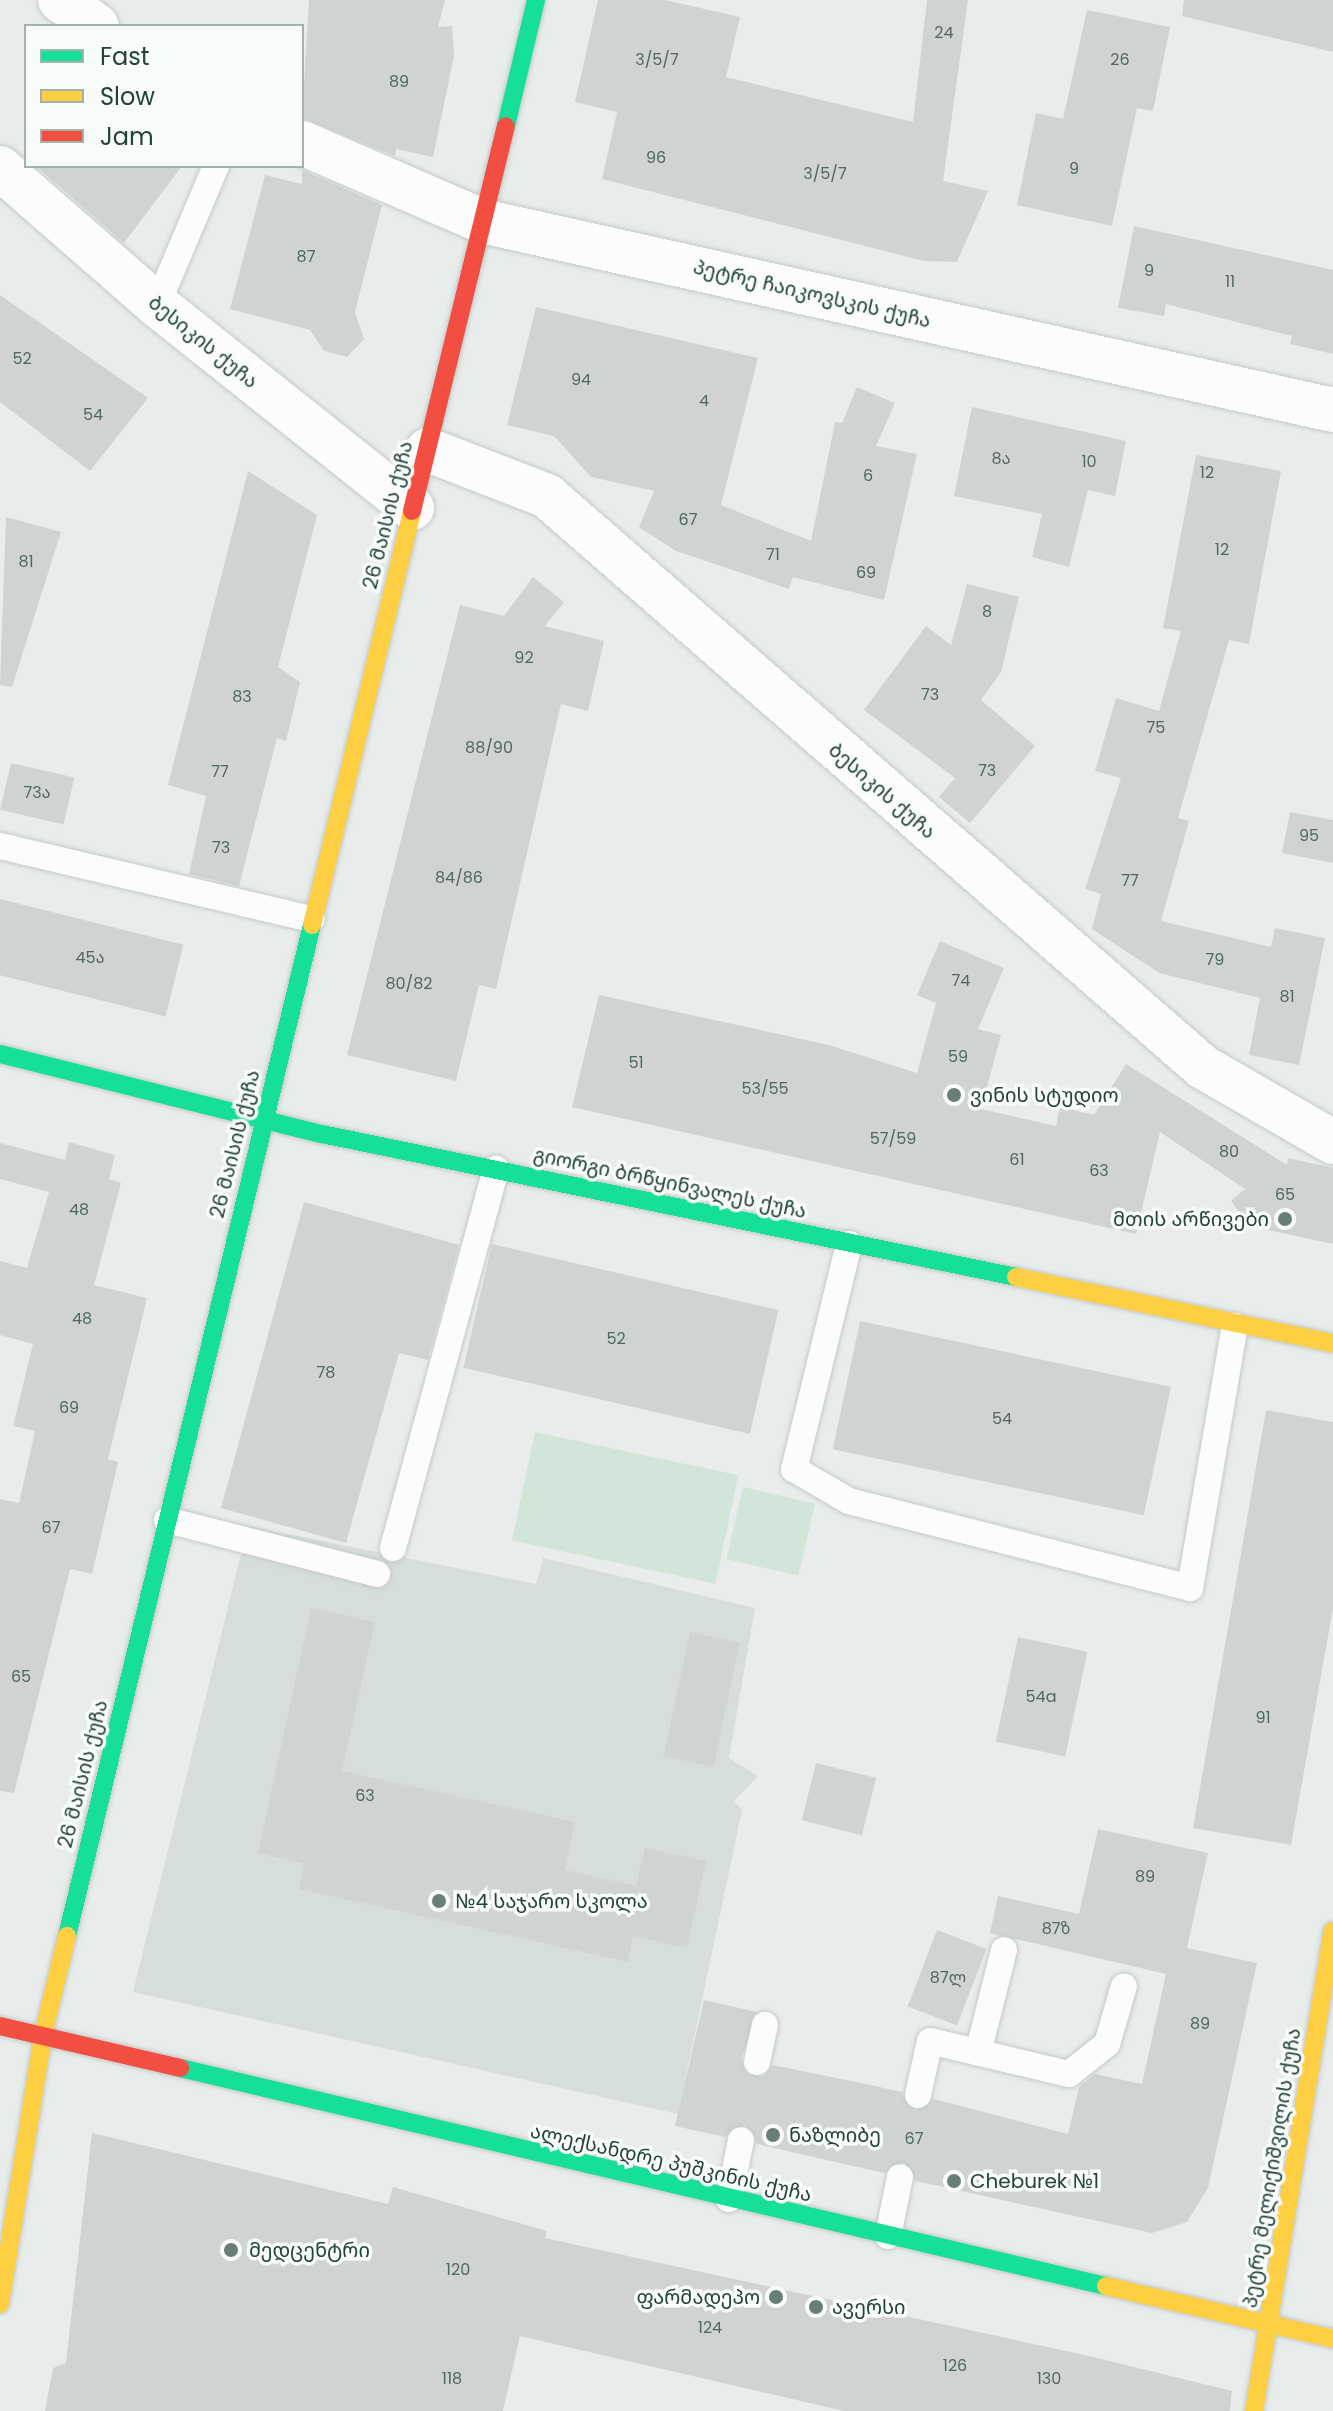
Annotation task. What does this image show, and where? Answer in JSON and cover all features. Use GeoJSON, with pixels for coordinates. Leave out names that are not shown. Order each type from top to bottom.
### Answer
{"type":"FeatureCollection","features":[{"type":"Feature","properties":{"kind":"street"},"geometry":{"type":"LineString","coordinates":[[60,0],[94,24]]}},
{"type":"Feature","properties":{"kind":"street","name":"26 მაისის ქუჩა"},"geometry":{"type":"LineString","coordinates":[[0,2304],[43,2035],[536,0]]}},
{"type":"Feature","properties":{"kind":"street","name":"პეტრე ჩაიკოვსკის ქუჩა"},"geometry":{"type":"LineString","coordinates":[[304,144],[482,221],[1333,410]]}},
{"type":"Feature","properties":{"kind":"street","name":"ბესიკის ქუჩა"},"geometry":{"type":"LineString","coordinates":[[0,168],[157,305],[412,508]]}},
{"type":"Feature","properties":{"kind":"street","name":"ბესიკის ქუჩა"},"geometry":{"type":"LineString","coordinates":[[428,450],[547,496],[1203,1067],[1333,1142]]}},
{"type":"Feature","properties":{"kind":"street","name":"გიორგი ბრწყინვალეს ქუჩა"},"geometry":{"type":"LineString","coordinates":[[0,1054],[263,1119],[1235,1326],[1333,1343]]}},
{"type":"Feature","properties":{"kind":"street","name":"პეტრე მელიქიშვილის ქუჩა"},"geometry":{"type":"LineString","coordinates":[[1254,2411],[1328,1989],[1333,1931]]}},
{"type":"Feature","properties":{"kind":"street","name":"ალექსანდრე პუშკინის ქუჩა"},"geometry":{"type":"LineString","coordinates":[[0,2026],[1333,2339]]}},
{"type":"Feature","properties":{"kind":"lane"},"geometry":{"type":"LineString","coordinates":[[157,305],[215,168]]}},
{"type":"Feature","properties":{"kind":"lane"},"geometry":{"type":"LineString","coordinates":[[0,846],[312,919]]}},
{"type":"Feature","properties":{"kind":"lane"},"geometry":{"type":"LineString","coordinates":[[393,1548],[496,1169]]}},
{"type":"Feature","properties":{"kind":"lane"},"geometry":{"type":"LineString","coordinates":[[849,1244],[794,1469],[849,1501],[1190,1588],[1235,1326]]}},
{"type":"Feature","properties":{"kind":"lane"},"geometry":{"type":"LineString","coordinates":[[167,1520],[377,1574]]}},
{"type":"Feature","properties":{"kind":"lane"},"geometry":{"type":"LineString","coordinates":[[978,2053],[1004,1950]]}},
{"type":"Feature","properties":{"kind":"lane"},"geometry":{"type":"LineString","coordinates":[[918,2095],[930,2041],[1069,2074],[1107,2044],[1124,1986]]}},
{"type":"Feature","properties":{"kind":"lane"},"geometry":{"type":"LineString","coordinates":[[757,2062],[765,2025]]}},
{"type":"Feature","properties":{"kind":"lane"},"geometry":{"type":"LineString","coordinates":[[729,2199],[741,2140]]}},
{"type":"Feature","properties":{"kind":"lane"},"geometry":{"type":"LineString","coordinates":[[888,2236],[900,2177]]}},
{"type":"Feature","properties":{"kind":"shaded area","name":"№4 საჯარო სკოლა"},"geometry":{"type":"Polygon","coordinates":[[[248,1526],[536,1584],[543,1558],[755,1608],[729,1758],[758,1776],[734,1801],[742,1810],[678,2114],[133,1992],[248,1526]]]}},
{"type":"Feature","properties":{"kind":"green space"},"geometry":{"type":"Polygon","coordinates":[[[535,1432],[738,1475],[715,1584],[512,1541],[535,1432]]]}},
{"type":"Feature","properties":{"kind":"green space"},"geometry":{"type":"Polygon","coordinates":[[[743,1487],[815,1504],[798,1576],[726,1559],[743,1487]]]}},
{"type":"Feature","properties":{"kind":"building"},"geometry":{"type":"Polygon","coordinates":[[[309,0],[445,0],[438,27],[452,26],[454,56],[433,157],[396,149],[395,156],[304,119],[309,0]]]}},
{"type":"Feature","properties":{"kind":"building"},"geometry":{"type":"Polygon","coordinates":[[[598,0],[665,0],[740,17],[726,77],[913,122],[927,0],[968,0],[943,181],[988,191],[957,262],[924,261],[602,179],[617,112],[575,102],[598,0]]]}},
{"type":"Feature","properties":{"kind":"building"},"geometry":{"type":"Polygon","coordinates":[[[1184,0],[1333,0],[1333,52],[1182,16],[1184,0]]]}},
{"type":"Feature","properties":{"kind":"building"},"geometry":{"type":"Polygon","coordinates":[[[1087,10],[1170,27],[1153,111],[1137,108],[1112,226],[1017,205],[1036,113],[1063,119],[1087,10]]]}},
{"type":"Feature","properties":{"kind":"building"},"geometry":{"type":"Polygon","coordinates":[[[38,168],[180,168],[124,243],[38,168]]]}},
{"type":"Feature","properties":{"kind":"building"},"geometry":{"type":"Polygon","coordinates":[[[302,170],[382,205],[355,312],[364,339],[347,357],[324,351],[310,330],[230,309],[265,175],[302,184],[302,170]]]}},
{"type":"Feature","properties":{"kind":"building"},"geometry":{"type":"Polygon","coordinates":[[[1134,226],[1333,270],[1333,354],[1290,344],[1292,336],[1166,304],[1164,316],[1118,308],[1134,226]]]}},
{"type":"Feature","properties":{"kind":"building"},"geometry":{"type":"Polygon","coordinates":[[[0,295],[148,398],[90,471],[0,402],[0,295]]]}},
{"type":"Feature","properties":{"kind":"building"},"geometry":{"type":"Polygon","coordinates":[[[536,307],[758,358],[721,505],[811,541],[835,422],[842,423],[857,387],[895,403],[876,446],[917,454],[884,600],[793,577],[789,589],[676,551],[639,527],[654,491],[591,477],[554,436],[507,425],[536,307]]]}},
{"type":"Feature","properties":{"kind":"building"},"geometry":{"type":"Polygon","coordinates":[[[972,407],[1126,441],[1115,496],[1088,490],[1069,567],[1032,557],[1042,514],[954,496],[972,407]]]}},
{"type":"Feature","properties":{"kind":"building"},"geometry":{"type":"Polygon","coordinates":[[[1196,455],[1281,471],[1249,644],[1229,640],[1178,818],[1189,821],[1161,921],[1271,947],[1275,928],[1325,938],[1299,1065],[1249,1055],[1260,998],[1159,973],[1092,929],[1101,894],[1085,889],[1121,778],[1095,771],[1116,698],[1159,711],[1181,631],[1163,628],[1196,455]]]}},
{"type":"Feature","properties":{"kind":"building"},"geometry":{"type":"Polygon","coordinates":[[[248,471],[317,515],[278,667],[300,682],[286,741],[277,738],[239,886],[189,874],[206,796],[168,785],[248,471]]]}},
{"type":"Feature","properties":{"kind":"building"},"geometry":{"type":"Polygon","coordinates":[[[6,517],[61,532],[12,687],[0,685],[6,517]]]}},
{"type":"Feature","properties":{"kind":"building"},"geometry":{"type":"Polygon","coordinates":[[[533,577],[564,602],[545,626],[604,641],[588,711],[561,704],[496,989],[479,985],[456,1081],[347,1055],[460,605],[504,616],[533,577]]]}},
{"type":"Feature","properties":{"kind":"building"},"geometry":{"type":"Polygon","coordinates":[[[967,584],[1019,597],[1001,672],[981,700],[1035,746],[970,823],[939,797],[955,778],[864,710],[926,626],[951,645],[967,584]]]}},
{"type":"Feature","properties":{"kind":"building"},"geometry":{"type":"Polygon","coordinates":[[[11,763],[74,778],[64,824],[0,810],[11,763]]]}},
{"type":"Feature","properties":{"kind":"building"},"geometry":{"type":"Polygon","coordinates":[[[1290,812],[1333,820],[1333,863],[1282,853],[1290,812]]]}},
{"type":"Feature","properties":{"kind":"building"},"geometry":{"type":"Polygon","coordinates":[[[0,899],[183,945],[165,1017],[0,975],[0,899]]]}},
{"type":"Feature","properties":{"kind":"building"},"geometry":{"type":"Polygon","coordinates":[[[940,941],[1004,968],[978,1029],[1001,1035],[981,1109],[1056,1126],[1060,1107],[1094,1115],[1126,1064],[1287,1165],[1288,1158],[1333,1168],[1333,1244],[1249,1226],[1231,1201],[1245,1189],[1160,1132],[1136,1234],[572,1107],[599,995],[829,1045],[917,1073],[936,1003],[917,995],[940,941]]]}},
{"type":"Feature","properties":{"kind":"building"},"geometry":{"type":"Polygon","coordinates":[[[69,1142],[115,1155],[109,1179],[121,1183],[94,1285],[147,1298],[108,1459],[118,1462],[92,1574],[70,1569],[14,1793],[0,1791],[0,1499],[19,1503],[35,1431],[13,1426],[33,1344],[0,1335],[0,1261],[27,1268],[49,1192],[0,1179],[0,1143],[65,1160],[69,1142]]]}},
{"type":"Feature","properties":{"kind":"building"},"geometry":{"type":"Polygon","coordinates":[[[304,1202],[459,1245],[428,1360],[399,1353],[346,1543],[221,1508],[304,1202]]]}},
{"type":"Feature","properties":{"kind":"building"},"geometry":{"type":"Polygon","coordinates":[[[492,1244],[778,1310],[750,1434],[463,1368],[492,1244]]]}},
{"type":"Feature","properties":{"kind":"building"},"geometry":{"type":"Polygon","coordinates":[[[860,1321],[1171,1387],[1144,1515],[833,1449],[860,1321]]]}},
{"type":"Feature","properties":{"kind":"building"},"geometry":{"type":"Polygon","coordinates":[[[1266,1410],[1333,1422],[1333,1608],[1291,1845],[1193,1828],[1266,1410]]]}},
{"type":"Feature","properties":{"kind":"building"},"geometry":{"type":"Polygon","coordinates":[[[311,1608],[375,1622],[342,1771],[575,1822],[565,1870],[636,1886],[645,1848],[706,1861],[687,1948],[633,1936],[628,1962],[299,1889],[304,1864],[258,1853],[311,1608]]]}},
{"type":"Feature","properties":{"kind":"building"},"geometry":{"type":"Polygon","coordinates":[[[690,1632],[740,1643],[713,1767],[664,1756],[690,1632]]]}},
{"type":"Feature","properties":{"kind":"building"},"geometry":{"type":"Polygon","coordinates":[[[1018,1637],[1087,1652],[1065,1756],[996,1742],[1018,1637]]]}},
{"type":"Feature","properties":{"kind":"building"},"geometry":{"type":"Polygon","coordinates":[[[816,1763],[876,1778],[862,1835],[802,1820],[816,1763]]]}},
{"type":"Feature","properties":{"kind":"building"},"geometry":{"type":"Polygon","coordinates":[[[1098,1829],[1208,1853],[1187,1948],[1257,1963],[1208,2188],[1187,2222],[1152,2233],[916,2181],[904,2162],[884,2173],[757,2144],[745,2125],[725,2137],[675,2126],[704,2000],[757,2012],[741,2059],[747,2074],[763,2077],[773,2065],[902,2092],[915,2111],[934,2099],[1068,2134],[1079,2087],[1095,2074],[1142,2084],[1166,1974],[990,1933],[998,1896],[1079,1914],[1098,1829]]]}},
{"type":"Feature","properties":{"kind":"building"},"geometry":{"type":"Polygon","coordinates":[[[937,1930],[986,1949],[957,2026],[908,2007],[937,1930]]]}},
{"type":"Feature","properties":{"kind":"building"},"geometry":{"type":"Polygon","coordinates":[[[92,2133],[388,2204],[393,2187],[547,2231],[545,2238],[1089,2356],[1232,2391],[1230,2411],[844,2411],[520,2336],[503,2411],[45,2411],[53,2368],[66,2363],[92,2133]]]}},
{"type":"Feature","properties":{"kind":"traffic: fast"},"geometry":{"type":"LineString","coordinates":[[506,126],[536,0]]}},
{"type":"Feature","properties":{"kind":"traffic: fast"},"geometry":{"type":"LineString","coordinates":[[67,1936],[312,925]]}},
{"type":"Feature","properties":{"kind":"traffic: fast"},"geometry":{"type":"LineString","coordinates":[[0,1054],[322,1134],[1016,1277]]}},
{"type":"Feature","properties":{"kind":"traffic: fast"},"geometry":{"type":"LineString","coordinates":[[180,2068],[1106,2286]]}},
{"type":"Feature","properties":{"kind":"traffic: slow"},"geometry":{"type":"LineString","coordinates":[[312,925],[412,511]]}},
{"type":"Feature","properties":{"kind":"traffic: slow"},"geometry":{"type":"LineString","coordinates":[[1016,1277],[1333,1343]]}},
{"type":"Feature","properties":{"kind":"traffic: slow"},"geometry":{"type":"LineString","coordinates":[[1254,2411],[1333,1931]]}},
{"type":"Feature","properties":{"kind":"traffic: slow"},"geometry":{"type":"LineString","coordinates":[[0,2304],[43,2035],[67,1936]]}},
{"type":"Feature","properties":{"kind":"traffic: slow"},"geometry":{"type":"LineString","coordinates":[[1106,2286],[1333,2339]]}},
{"type":"Feature","properties":{"kind":"traffic: jam"},"geometry":{"type":"LineString","coordinates":[[412,511],[506,126]]}},
{"type":"Feature","properties":{"kind":"traffic: jam"},"geometry":{"type":"LineString","coordinates":[[0,2026],[180,2068]]}},
{"type":"Feature","properties":{"kind":"place","name":"ვინის სტუდიო"},"geometry":{"type":"Point","coordinates":[954,1095]}},
{"type":"Feature","properties":{"kind":"place","name":"მთის არწივები"},"geometry":{"type":"Point","coordinates":[1285,1219]}},
{"type":"Feature","properties":{"kind":"place","name":"№4 საჯარო სკოლა"},"geometry":{"type":"Point","coordinates":[439,1901]}},
{"type":"Feature","properties":{"kind":"place","name":"ნაზლიბე"},"geometry":{"type":"Point","coordinates":[773,2135]}},
{"type":"Feature","properties":{"kind":"place","name":"Cheburek №1"},"geometry":{"type":"Point","coordinates":[954,2181]}},
{"type":"Feature","properties":{"kind":"place","name":"მედცენტრი"},"geometry":{"type":"Point","coordinates":[231,2250]}},
{"type":"Feature","properties":{"kind":"place","name":"ფარმადეპო"},"geometry":{"type":"Point","coordinates":[776,2297]}},
{"type":"Feature","properties":{"kind":"place","name":"ავერსი"},"geometry":{"type":"Point","coordinates":[816,2307]}}]}
